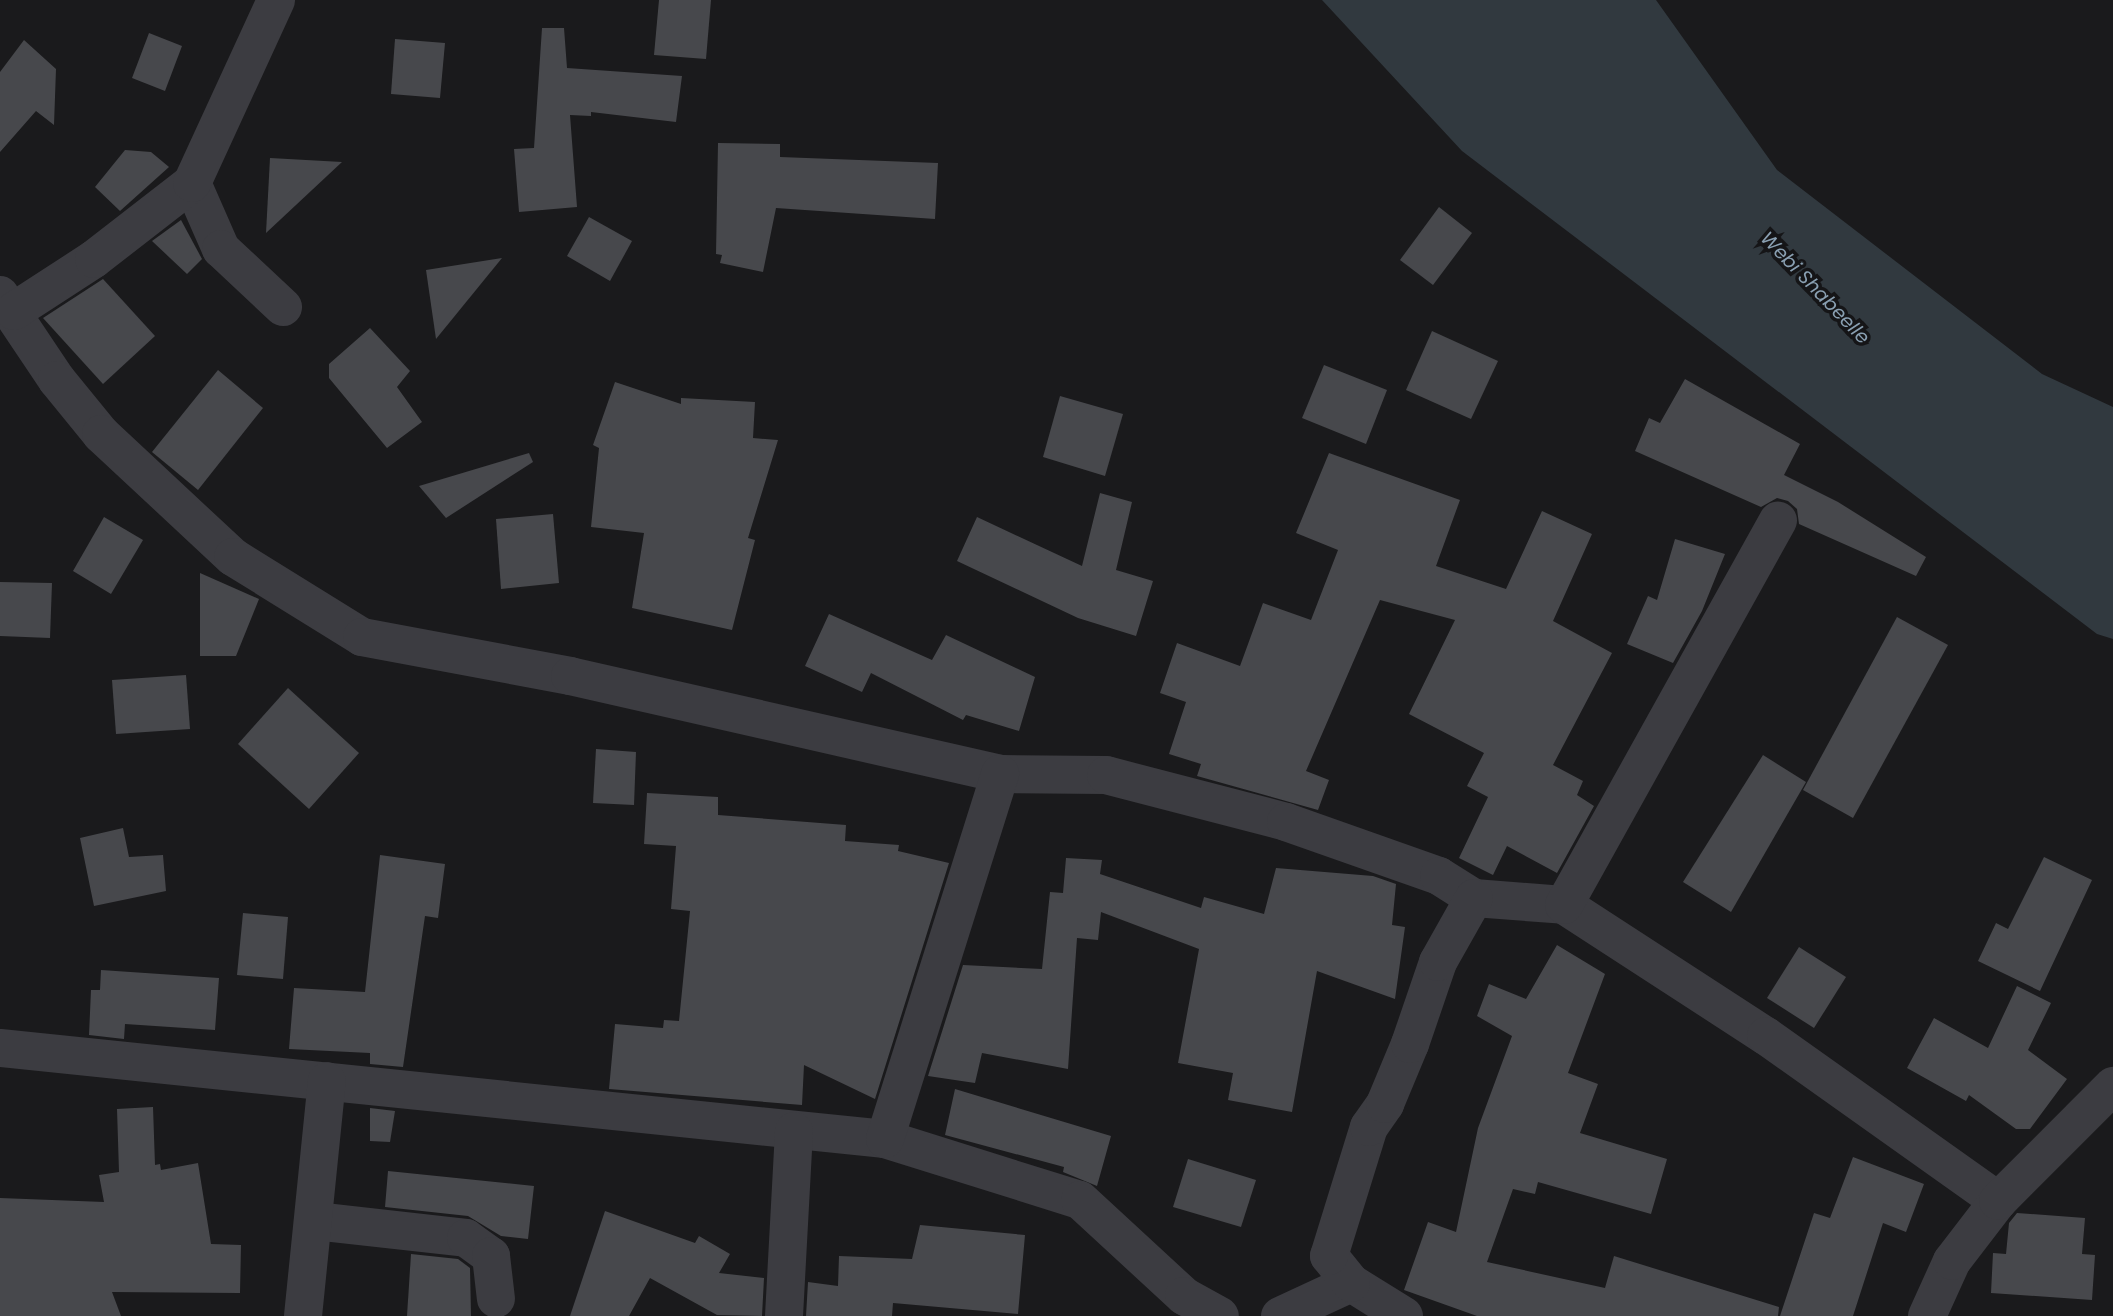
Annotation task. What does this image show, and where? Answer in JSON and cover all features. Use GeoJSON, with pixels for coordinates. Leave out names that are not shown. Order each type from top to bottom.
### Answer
{"type":"FeatureCollection","features":[{"type":"Feature","properties":{"kind":"street"},"geometry":{"type":"LineString","coordinates":[[276,0],[192,183],[94,259],[7,303],[57,380],[101,435],[233,557],[362,637],[583,679],[1000,774],[1106,775],[1286,822],[1439,876],[1474,898],[1564,905],[1766,1036],[1998,1201]]}},
{"type":"Feature","properties":{"kind":"street"},"geometry":{"type":"LineString","coordinates":[[192,183],[221,248],[283,306]]}},
{"type":"Feature","properties":{"kind":"street"},"geometry":{"type":"LineString","coordinates":[[1564,905],[1778,520]]}},
{"type":"Feature","properties":{"kind":"street"},"geometry":{"type":"LineString","coordinates":[[884,1139],[1000,774]]}},
{"type":"Feature","properties":{"kind":"street"},"geometry":{"type":"LineString","coordinates":[[1404,1316],[1351,1283],[1329,1256],[1369,1127],[1393,1086],[1438,962],[1474,898]]}},
{"type":"Feature","properties":{"kind":"street"},"geometry":{"type":"LineString","coordinates":[[0,1048],[884,1139],[1080,1200],[1184,1296],[1220,1316]]}},
{"type":"Feature","properties":{"kind":"street"},"geometry":{"type":"LineString","coordinates":[[303,1316],[315,1221],[327,1081]]}},
{"type":"Feature","properties":{"kind":"street"},"geometry":{"type":"LineString","coordinates":[[1927,1316],[1952,1261],[1998,1201],[2113,1086]]}},
{"type":"Feature","properties":{"kind":"street"},"geometry":{"type":"LineString","coordinates":[[784,1316],[794,1131]]}},
{"type":"Feature","properties":{"kind":"street"},"geometry":{"type":"LineString","coordinates":[[315,1221],[466,1238],[491,1256],[496,1299]]}},
{"type":"Feature","properties":{"kind":"street"},"geometry":{"type":"LineString","coordinates":[[1280,1316],[1351,1283]]}},
{"type":"Feature","properties":{"kind":"water","name":"Webi Shabeelle"},"geometry":{"type":"Polygon","coordinates":[[[1322,0],[1656,0],[1777,170],[2042,374],[2113,407],[2113,639],[2097,634],[1462,151],[1322,0]]]}},
{"type":"Feature","properties":{"kind":"building"},"geometry":{"type":"Polygon","coordinates":[[[659,0],[711,0],[706,59],[654,55],[659,0]]]}},
{"type":"Feature","properties":{"kind":"building"},"geometry":{"type":"Polygon","coordinates":[[[542,28],[564,28],[567,68],[682,76],[676,122],[591,112],[591,116],[570,115],[577,207],[519,212],[514,149],[534,148],[542,28]]]}},
{"type":"Feature","properties":{"kind":"building"},"geometry":{"type":"Polygon","coordinates":[[[149,33],[182,46],[165,91],[132,78],[149,33]]]}},
{"type":"Feature","properties":{"kind":"building"},"geometry":{"type":"Polygon","coordinates":[[[395,39],[445,43],[440,98],[391,94],[395,39]]]}},
{"type":"Feature","properties":{"kind":"building"},"geometry":{"type":"Polygon","coordinates":[[[24,40],[56,69],[54,125],[36,111],[0,152],[0,72],[24,40]]]}},
{"type":"Feature","properties":{"kind":"building"},"geometry":{"type":"Polygon","coordinates":[[[718,143],[780,144],[780,157],[938,163],[935,219],[776,208],[763,272],[720,263],[722,255],[716,254],[718,143]]]}},
{"type":"Feature","properties":{"kind":"building"},"geometry":{"type":"Polygon","coordinates":[[[125,150],[151,152],[169,167],[120,211],[95,187],[125,150]]]}},
{"type":"Feature","properties":{"kind":"building"},"geometry":{"type":"Polygon","coordinates":[[[270,158],[342,162],[266,233],[270,158]]]}},
{"type":"Feature","properties":{"kind":"building"},"geometry":{"type":"Polygon","coordinates":[[[1439,207],[1472,233],[1433,285],[1400,260],[1439,207]]]}},
{"type":"Feature","properties":{"kind":"building"},"geometry":{"type":"Polygon","coordinates":[[[589,217],[632,241],[610,281],[567,256],[589,217]]]}},
{"type":"Feature","properties":{"kind":"building"},"geometry":{"type":"Polygon","coordinates":[[[181,220],[202,259],[187,274],[152,241],[181,220]]]}},
{"type":"Feature","properties":{"kind":"building"},"geometry":{"type":"Polygon","coordinates":[[[502,258],[436,339],[426,270],[502,258]]]}},
{"type":"Feature","properties":{"kind":"building"},"geometry":{"type":"Polygon","coordinates":[[[103,279],[155,336],[103,384],[43,318],[103,279]]]}},
{"type":"Feature","properties":{"kind":"building"},"geometry":{"type":"Polygon","coordinates":[[[370,328],[410,371],[397,387],[422,422],[387,448],[329,378],[329,364],[370,328]]]}},
{"type":"Feature","properties":{"kind":"building"},"geometry":{"type":"Polygon","coordinates":[[[1432,331],[1498,361],[1471,419],[1406,390],[1432,331]]]}},
{"type":"Feature","properties":{"kind":"building"},"geometry":{"type":"Polygon","coordinates":[[[1324,365],[1387,390],[1366,444],[1302,418],[1324,365]]]}},
{"type":"Feature","properties":{"kind":"building"},"geometry":{"type":"Polygon","coordinates":[[[218,370],[263,408],[198,490],[152,452],[218,370]]]}},
{"type":"Feature","properties":{"kind":"building"},"geometry":{"type":"Polygon","coordinates":[[[1685,379],[1800,444],[1784,475],[1838,502],[1926,557],[1916,576],[1799,524],[1797,509],[1788,501],[1777,498],[1761,507],[1635,451],[1649,418],[1660,423],[1685,379]]]}},
{"type":"Feature","properties":{"kind":"building"},"geometry":{"type":"Polygon","coordinates":[[[615,382],[681,404],[681,398],[755,402],[753,438],[778,440],[748,538],[755,540],[732,630],[632,608],[644,533],[591,527],[599,448],[593,445],[615,382]]]}},
{"type":"Feature","properties":{"kind":"building"},"geometry":{"type":"Polygon","coordinates":[[[1060,396],[1123,414],[1105,476],[1043,457],[1060,396]]]}},
{"type":"Feature","properties":{"kind":"building"},"geometry":{"type":"Polygon","coordinates":[[[529,453],[533,462],[446,518],[419,486],[529,453]]]}},
{"type":"Feature","properties":{"kind":"building"},"geometry":{"type":"Polygon","coordinates":[[[1329,453],[1460,500],[1436,566],[1506,589],[1542,511],[1592,534],[1553,621],[1612,653],[1553,765],[1583,781],[1577,795],[1594,806],[1557,873],[1507,846],[1493,875],[1459,858],[1488,797],[1467,786],[1484,753],[1409,714],[1455,620],[1380,600],[1306,771],[1329,780],[1318,810],[1197,776],[1201,764],[1169,754],[1186,702],[1160,693],[1177,643],[1240,666],[1263,603],[1311,620],[1338,550],[1296,533],[1329,453]]]}},
{"type":"Feature","properties":{"kind":"building"},"geometry":{"type":"Polygon","coordinates":[[[1100,493],[1132,502],[1116,570],[1153,581],[1136,636],[1078,618],[957,561],[977,517],[1082,566],[1100,493]]]}},
{"type":"Feature","properties":{"kind":"building"},"geometry":{"type":"Polygon","coordinates":[[[553,514],[559,583],[501,589],[496,519],[553,514]]]}},
{"type":"Feature","properties":{"kind":"building"},"geometry":{"type":"Polygon","coordinates":[[[104,517],[143,540],[111,594],[73,571],[104,517]]]}},
{"type":"Feature","properties":{"kind":"building"},"geometry":{"type":"Polygon","coordinates":[[[1675,539],[1725,554],[1702,611],[1673,663],[1627,644],[1648,596],[1657,600],[1675,539]]]}},
{"type":"Feature","properties":{"kind":"building"},"geometry":{"type":"Polygon","coordinates":[[[200,573],[259,599],[236,656],[200,656],[200,573]]]}},
{"type":"Feature","properties":{"kind":"building"},"geometry":{"type":"Polygon","coordinates":[[[0,582],[52,583],[50,638],[0,636],[0,582]]]}},
{"type":"Feature","properties":{"kind":"building"},"geometry":{"type":"Polygon","coordinates":[[[829,614],[932,660],[946,635],[1035,677],[1019,731],[966,715],[963,720],[871,673],[862,692],[805,666],[829,614]]]}},
{"type":"Feature","properties":{"kind":"building"},"geometry":{"type":"Polygon","coordinates":[[[1897,617],[1948,645],[1853,818],[1803,790],[1897,617]]]}},
{"type":"Feature","properties":{"kind":"building"},"geometry":{"type":"Polygon","coordinates":[[[186,675],[190,729],[116,734],[112,680],[186,675]]]}},
{"type":"Feature","properties":{"kind":"building"},"geometry":{"type":"Polygon","coordinates":[[[288,688],[359,753],[309,809],[238,744],[288,688]]]}},
{"type":"Feature","properties":{"kind":"building"},"geometry":{"type":"Polygon","coordinates":[[[596,749],[636,752],[634,805],[593,803],[596,749]]]}},
{"type":"Feature","properties":{"kind":"building"},"geometry":{"type":"Polygon","coordinates":[[[1763,755],[1806,782],[1731,912],[1683,882],[1763,755]]]}},
{"type":"Feature","properties":{"kind":"building"},"geometry":{"type":"Polygon","coordinates":[[[647,793],[718,797],[718,815],[846,825],[845,841],[899,845],[898,851],[949,863],[875,1099],[804,1065],[802,1105],[609,1089],[615,1024],[663,1028],[664,1020],[679,1021],[690,911],[671,909],[676,846],[644,844],[647,793]]]}},
{"type":"Feature","properties":{"kind":"building"},"geometry":{"type":"Polygon","coordinates":[[[123,828],[129,857],[163,855],[166,891],[94,906],[80,838],[123,828]]]}},
{"type":"Feature","properties":{"kind":"building"},"geometry":{"type":"Polygon","coordinates":[[[380,855],[445,864],[438,918],[425,916],[403,1067],[370,1064],[370,1053],[289,1049],[294,988],[365,992],[380,855]]]}},
{"type":"Feature","properties":{"kind":"building"},"geometry":{"type":"Polygon","coordinates":[[[2044,857],[2092,880],[2040,991],[1978,961],[1996,923],[2008,929],[2044,857]]]}},
{"type":"Feature","properties":{"kind":"building"},"geometry":{"type":"Polygon","coordinates":[[[1066,858],[1102,860],[1100,874],[1201,908],[1204,897],[1264,914],[1276,868],[1373,876],[1396,884],[1392,925],[1405,927],[1395,999],[1317,971],[1292,1112],[1228,1100],[1233,1073],[1178,1063],[1199,949],[1101,912],[1098,940],[1077,938],[1068,1069],[982,1053],[975,1083],[928,1076],[963,965],[1042,969],[1050,892],[1063,893],[1066,858]]]}},
{"type":"Feature","properties":{"kind":"building"},"geometry":{"type":"Polygon","coordinates":[[[243,913],[288,917],[283,979],[237,975],[243,913]]]}},
{"type":"Feature","properties":{"kind":"building"},"geometry":{"type":"Polygon","coordinates":[[[1557,945],[1605,974],[1568,1073],[1598,1084],[1580,1133],[1667,1159],[1651,1214],[1538,1182],[1535,1194],[1513,1189],[1487,1262],[1605,1288],[1614,1256],[1779,1307],[1778,1316],[1477,1316],[1404,1290],[1428,1222],[1456,1232],[1478,1128],[1512,1036],[1477,1016],[1489,984],[1526,999],[1557,945]]]}},
{"type":"Feature","properties":{"kind":"building"},"geometry":{"type":"Polygon","coordinates":[[[1799,947],[1846,977],[1814,1028],[1767,998],[1799,947]]]}},
{"type":"Feature","properties":{"kind":"building"},"geometry":{"type":"Polygon","coordinates":[[[101,970],[219,978],[215,1030],[125,1024],[124,1039],[89,1035],[91,990],[100,990],[101,970]]]}},
{"type":"Feature","properties":{"kind":"building"},"geometry":{"type":"Polygon","coordinates":[[[2017,986],[2051,1003],[2028,1050],[2067,1079],[2030,1129],[2016,1129],[1969,1095],[1966,1101],[1907,1068],[1934,1018],[1988,1048],[2017,986]]]}},
{"type":"Feature","properties":{"kind":"building"},"geometry":{"type":"Polygon","coordinates":[[[955,1089],[1111,1136],[1097,1186],[1063,1172],[1064,1167],[945,1135],[955,1089]]]}},
{"type":"Feature","properties":{"kind":"building"},"geometry":{"type":"Polygon","coordinates":[[[153,1107],[155,1165],[160,1164],[161,1170],[198,1163],[211,1244],[241,1245],[240,1293],[112,1292],[121,1316],[0,1316],[0,1198],[104,1202],[99,1175],[119,1172],[117,1109],[153,1107]]]}},
{"type":"Feature","properties":{"kind":"building"},"geometry":{"type":"Polygon","coordinates":[[[370,1108],[395,1111],[390,1142],[370,1141],[370,1108]]]}},
{"type":"Feature","properties":{"kind":"building"},"geometry":{"type":"Polygon","coordinates":[[[1853,1157],[1924,1184],[1906,1232],[1883,1223],[1853,1316],[1780,1316],[1814,1213],[1830,1218],[1853,1157]]]}},
{"type":"Feature","properties":{"kind":"building"},"geometry":{"type":"Polygon","coordinates":[[[1188,1159],[1256,1180],[1241,1227],[1173,1207],[1188,1159]]]}},
{"type":"Feature","properties":{"kind":"building"},"geometry":{"type":"Polygon","coordinates":[[[388,1171],[534,1186],[528,1239],[501,1236],[468,1216],[385,1207],[388,1171]]]}},
{"type":"Feature","properties":{"kind":"building"},"geometry":{"type":"Polygon","coordinates":[[[605,1211],[695,1243],[699,1236],[730,1254],[719,1273],[764,1278],[762,1316],[717,1315],[650,1278],[629,1316],[570,1316],[605,1211]]]}},
{"type":"Feature","properties":{"kind":"building"},"geometry":{"type":"Polygon","coordinates":[[[2017,1213],[2085,1218],[2082,1254],[2095,1255],[2092,1300],[1991,1293],[1993,1253],[2006,1254],[2009,1223],[2017,1213]]]}},
{"type":"Feature","properties":{"kind":"building"},"geometry":{"type":"Polygon","coordinates":[[[920,1225],[1025,1235],[1018,1314],[893,1303],[892,1316],[806,1316],[808,1282],[838,1286],[839,1256],[912,1259],[920,1225]]]}},
{"type":"Feature","properties":{"kind":"building"},"geometry":{"type":"Polygon","coordinates":[[[411,1254],[458,1259],[470,1268],[471,1316],[407,1316],[411,1254]]]}}]}
